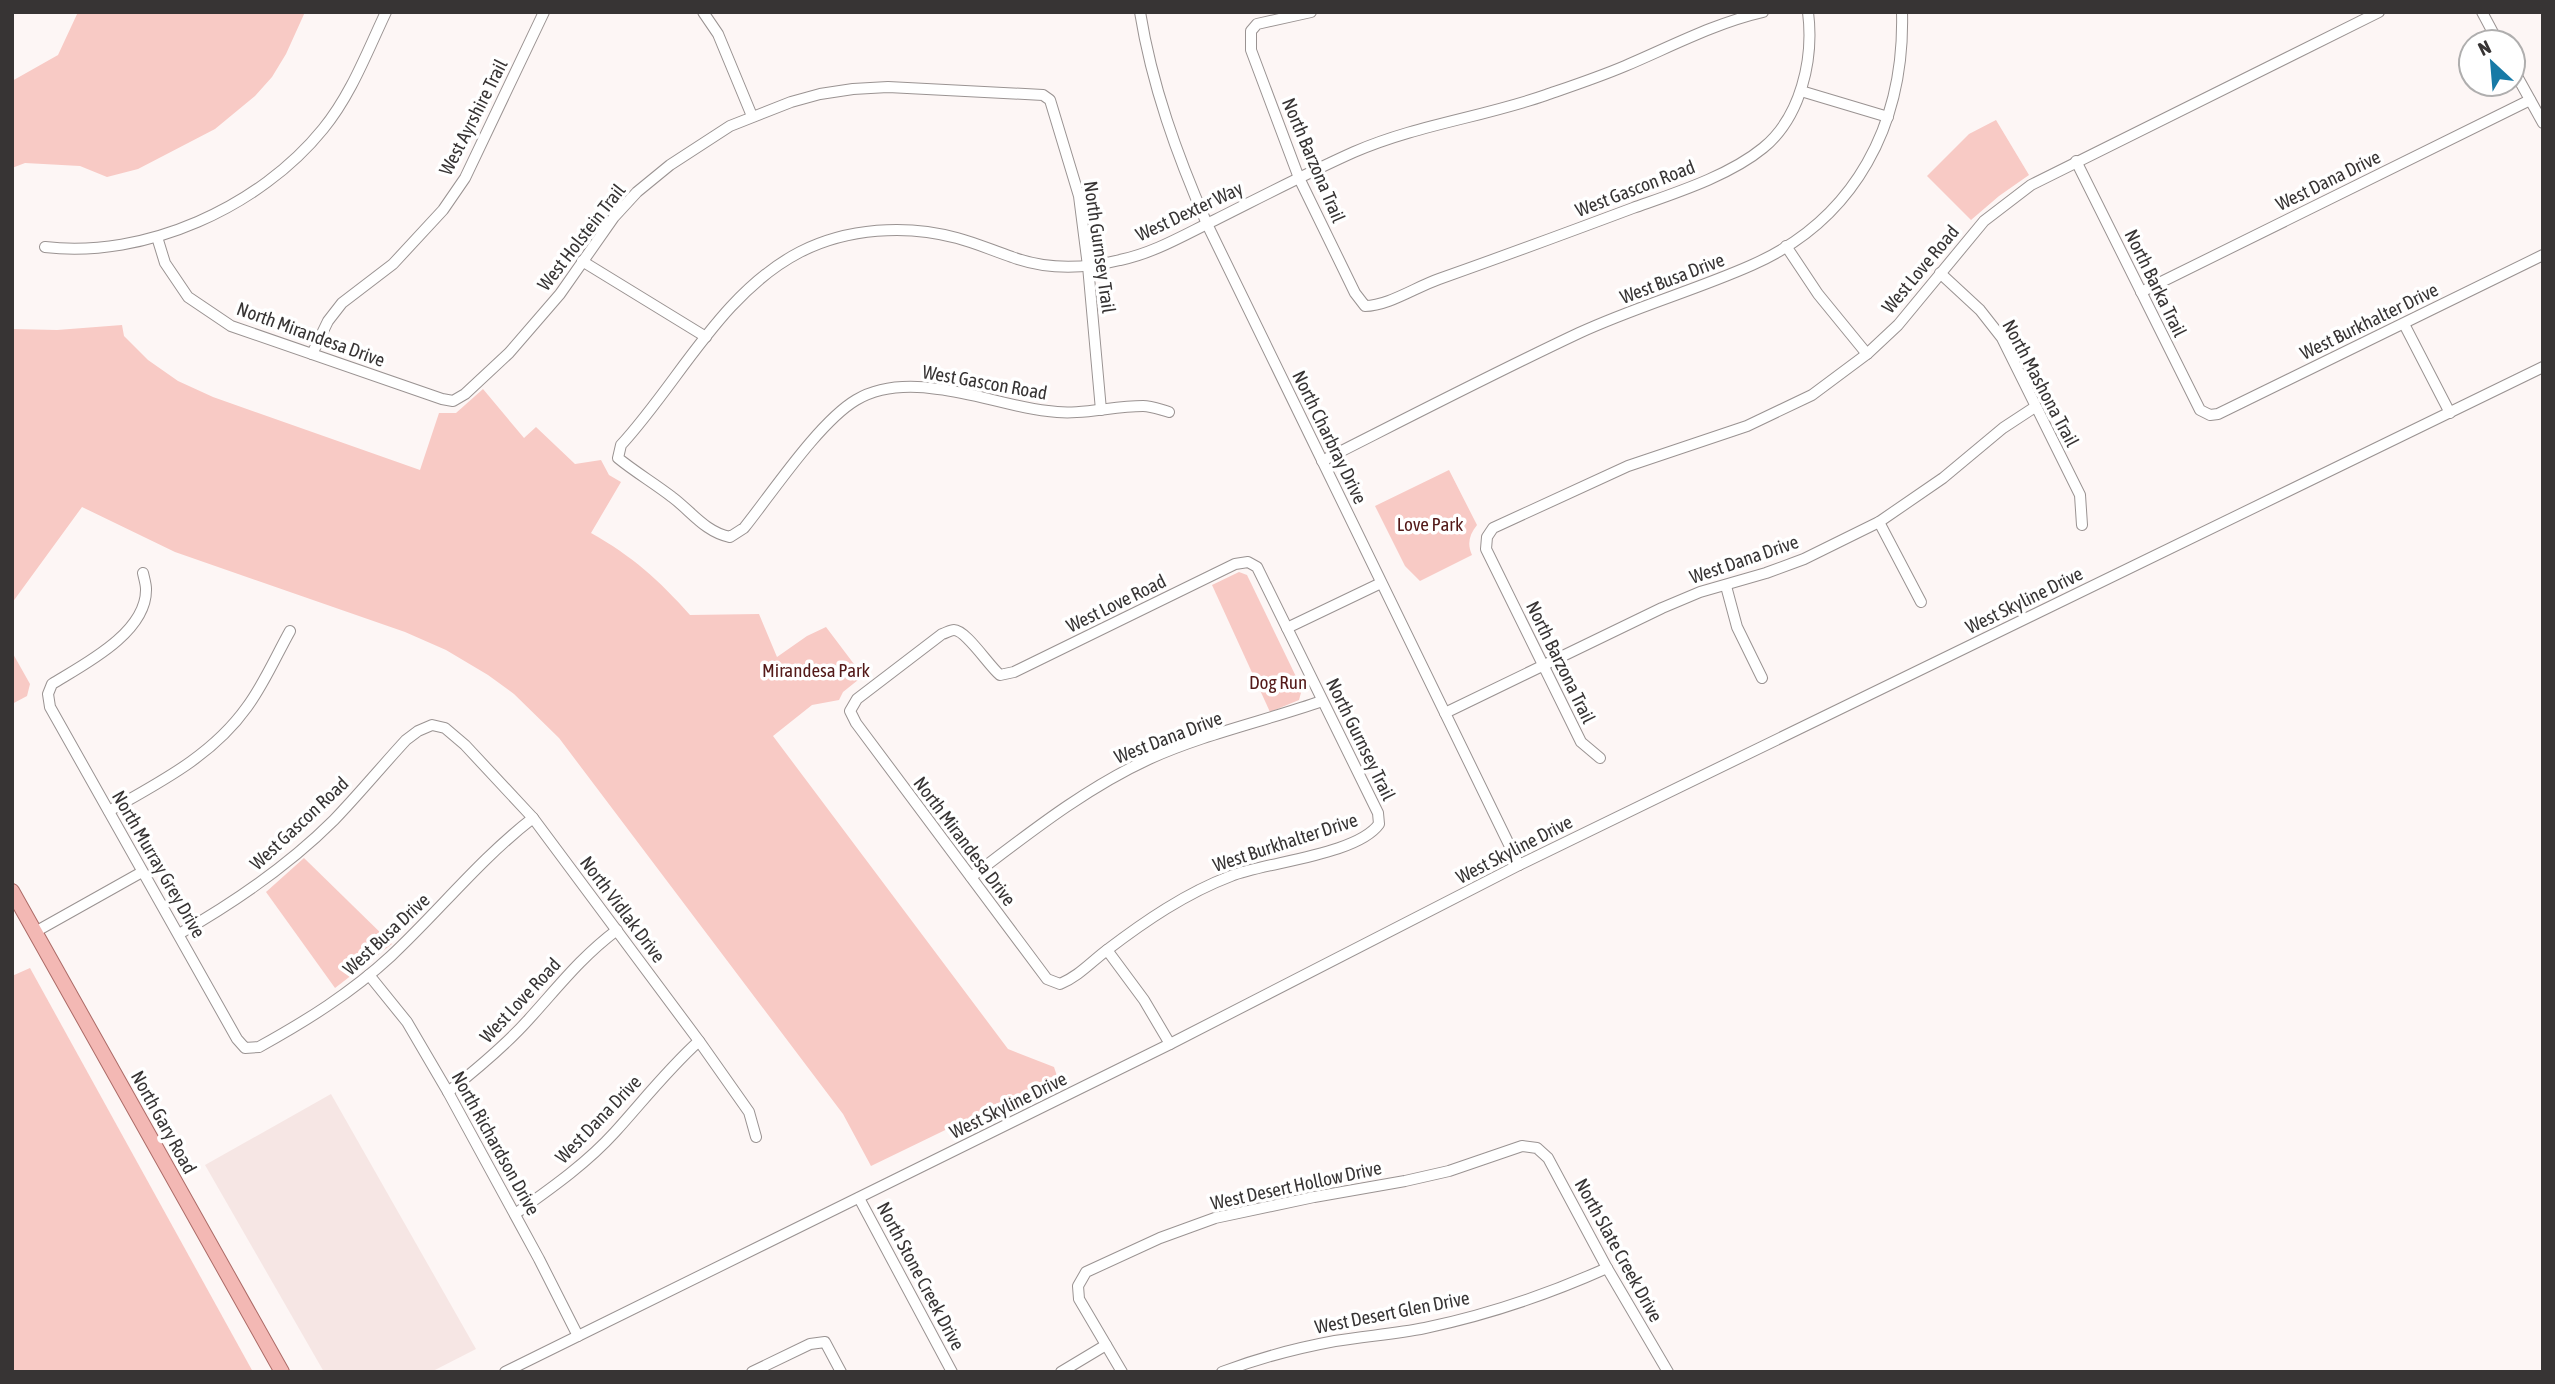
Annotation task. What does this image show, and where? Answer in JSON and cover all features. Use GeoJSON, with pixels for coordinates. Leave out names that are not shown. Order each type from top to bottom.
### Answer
{"type":"FeatureCollection","features":[{"type":"Feature","properties":{"kind":"main road","name":"North Gary Road"},"geometry":{"type":"LineString","coordinates":[[12,891],[282,1372]]}},
{"type":"Feature","properties":{"kind":"street"},"geometry":{"type":"LineString","coordinates":[[45,247],[92,248],[126,245],[157,237],[260,187],[296,159],[324,129],[346,96],[386,12]]}},
{"type":"Feature","properties":{"kind":"street","name":"West Ayrshire Trail"},"geometry":{"type":"LineString","coordinates":[[312,354],[328,321],[342,303],[393,264],[443,210],[465,178],[544,12]]}},
{"type":"Feature","properties":{"kind":"street"},"geometry":{"type":"LineString","coordinates":[[703,12],[718,34],[752,116]]}},
{"type":"Feature","properties":{"kind":"street","name":"North Charbray Drive"},"geometry":{"type":"LineString","coordinates":[[1140,12],[1151,68],[1179,161],[1207,224],[1519,865]]}},
{"type":"Feature","properties":{"kind":"street","name":"North Barzona Trail"},"geometry":{"type":"LineString","coordinates":[[1311,12],[1257,24],[1251,31],[1251,50],[1299,178],[1355,293],[1365,306]]}},
{"type":"Feature","properties":{"kind":"street","name":"West Dexter Way"},"geometry":{"type":"LineString","coordinates":[[730,537],[720,535],[707,527],[673,497],[618,458],[621,446],[744,293],[770,271],[800,252],[828,240],[891,230],[957,237],[1014,258],[1062,268],[1088,266],[1146,253],[1299,178],[1401,133],[1492,113],[1619,69],[1730,21],[1763,12]]}},
{"type":"Feature","properties":{"kind":"street"},"geometry":{"type":"LineString","coordinates":[[1808,12],[1809,47],[1801,91],[1888,117]]}},
{"type":"Feature","properties":{"kind":"street","name":"West Busa Drive"},"geometry":{"type":"LineString","coordinates":[[1322,461],[1581,332],[1754,264],[1820,222],[1845,197],[1867,166],[1884,132],[1895,91],[1901,53],[1902,12]]}},
{"type":"Feature","properties":{"kind":"street","name":"West Love Road"},"geometry":{"type":"LineString","coordinates":[[1487,537],[1493,528],[1628,466],[1747,426],[1812,395],[1867,354],[1898,325],[1984,221],[2031,185],[2379,12]]}},
{"type":"Feature","properties":{"kind":"street"},"geometry":{"type":"LineString","coordinates":[[2482,12],[2491,28]]}},
{"type":"Feature","properties":{"kind":"street","name":"West Holstein Trail"},"geometry":{"type":"LineString","coordinates":[[453,401],[465,394],[509,354],[560,294],[614,217],[637,192],[704,141],[752,116],[820,94],[853,89],[888,87],[1043,95]]}},
{"type":"Feature","properties":{"kind":"street","name":"West Gascon Road"},"geometry":{"type":"LineString","coordinates":[[1365,306],[1380,306],[1433,281],[1668,195],[1739,164],[1764,148],[1779,131],[1801,91]]}},
{"type":"Feature","properties":{"kind":"street","name":"North Gurnsey Trail"},"geometry":{"type":"LineString","coordinates":[[1043,95],[1050,100],[1079,196],[1101,410]]}},
{"type":"Feature","properties":{"kind":"street"},"geometry":{"type":"LineString","coordinates":[[2527,95],[2543,123]]}},
{"type":"Feature","properties":{"kind":"street","name":"West Dana Drive"},"geometry":{"type":"LineString","coordinates":[[2141,292],[2530,100]]}},
{"type":"Feature","properties":{"kind":"street","name":"North Barka Trail"},"geometry":{"type":"LineString","coordinates":[[2076,161],[2200,410],[2210,415]]}},
{"type":"Feature","properties":{"kind":"street","name":"North Mirandesa Drive"},"geometry":{"type":"LineString","coordinates":[[157,237],[165,263],[188,297],[231,326],[453,401]]}},
{"type":"Feature","properties":{"kind":"street"},"geometry":{"type":"LineString","coordinates":[[1786,246],[1818,294],[1867,354]]}},
{"type":"Feature","properties":{"kind":"street","name":"West Burkhalter Drive"},"geometry":{"type":"LineString","coordinates":[[2210,415],[2218,414],[2543,255]]}},
{"type":"Feature","properties":{"kind":"street"},"geometry":{"type":"LineString","coordinates":[[582,261],[706,337]]}},
{"type":"Feature","properties":{"kind":"street","name":"North Mashona Trail"},"geometry":{"type":"LineString","coordinates":[[1940,273],[1980,310],[2002,338],[2080,495],[2082,525]]}},
{"type":"Feature","properties":{"kind":"street"},"geometry":{"type":"LineString","coordinates":[[2404,324],[2450,413]]}},
{"type":"Feature","properties":{"kind":"street","name":"West Skyline Drive"},"geometry":{"type":"LineString","coordinates":[[505,1372],[1170,1044],[1519,865],[2543,367]]}},
{"type":"Feature","properties":{"kind":"street","name":"West Gascon Road"},"geometry":{"type":"LineString","coordinates":[[730,537],[744,528],[833,418],[856,400],[880,390],[910,387],[940,389],[1030,409],[1056,412],[1146,406],[1169,412]]}},
{"type":"Feature","properties":{"kind":"street","name":"West Dana Drive"},"geometry":{"type":"LineString","coordinates":[[1445,713],[1662,608],[1700,592],[1726,586],[1804,559],[1879,522],[1943,478],[2003,428],[2035,407]]}},
{"type":"Feature","properties":{"kind":"street"},"geometry":{"type":"LineString","coordinates":[[1879,522],[1921,602]]}},
{"type":"Feature","properties":{"kind":"street","name":"North Barzona Trail"},"geometry":{"type":"LineString","coordinates":[[1487,537],[1486,549],[1581,742],[1600,758]]}},
{"type":"Feature","properties":{"kind":"street","name":"West Love Road"},"geometry":{"type":"LineString","coordinates":[[850,710],[857,699],[942,634],[954,630],[964,633],[989,666],[1000,675],[1014,673],[1234,564],[1248,562]]}},
{"type":"Feature","properties":{"kind":"street","name":"North Gurnsey Trail"},"geometry":{"type":"LineString","coordinates":[[1248,562],[1257,567],[1378,813],[1379,824]]}},
{"type":"Feature","properties":{"kind":"street","name":"North Murray Grey Drive"},"geometry":{"type":"LineString","coordinates":[[143,573],[146,590],[135,620],[101,655],[52,684],[48,694],[50,707],[237,1039],[245,1048]]}},
{"type":"Feature","properties":{"kind":"street"},"geometry":{"type":"LineString","coordinates":[[1287,628],[1381,583]]}},
{"type":"Feature","properties":{"kind":"street"},"geometry":{"type":"LineString","coordinates":[[1726,586],[1737,627],[1762,678]]}},
{"type":"Feature","properties":{"kind":"street"},"geometry":{"type":"LineString","coordinates":[[109,811],[196,759],[224,735],[248,706],[290,631]]}},
{"type":"Feature","properties":{"kind":"street","name":"West Dana Drive"},"geometry":{"type":"LineString","coordinates":[[971,877],[1078,797],[1113,777],[1151,758],[1322,701]]}},
{"type":"Feature","properties":{"kind":"street","name":"North Mirandesa Drive"},"geometry":{"type":"LineString","coordinates":[[850,710],[856,723],[1046,979],[1060,984]]}},
{"type":"Feature","properties":{"kind":"street","name":"West Gascon Road"},"geometry":{"type":"LineString","coordinates":[[179,934],[257,887],[334,820],[406,740],[432,725]]}},
{"type":"Feature","properties":{"kind":"street","name":"North Vidlak Drive"},"geometry":{"type":"LineString","coordinates":[[432,725],[445,729],[465,745],[533,818],[750,1112],[757,1137]]}},
{"type":"Feature","properties":{"kind":"street","name":"West Busa Drive"},"geometry":{"type":"LineString","coordinates":[[245,1048],[259,1047],[272,1040],[334,1002],[369,975],[424,925],[485,859],[533,818]]}},
{"type":"Feature","properties":{"kind":"street","name":"West Burkhalter Drive"},"geometry":{"type":"LineString","coordinates":[[1060,984],[1073,978],[1107,950],[1166,909],[1201,889],[1234,875],[1320,853],[1373,832],[1379,824]]}},
{"type":"Feature","properties":{"kind":"street"},"geometry":{"type":"LineString","coordinates":[[35,932],[142,872]]}},
{"type":"Feature","properties":{"kind":"street","name":"West Love Road"},"geometry":{"type":"LineString","coordinates":[[448,1093],[494,1055],[529,1020],[565,976],[594,947],[617,930]]}},
{"type":"Feature","properties":{"kind":"street"},"geometry":{"type":"LineString","coordinates":[[1107,950],[1144,1000],[1170,1044]]}},
{"type":"Feature","properties":{"kind":"street","name":"North Richardson Drive"},"geometry":{"type":"LineString","coordinates":[[369,975],[407,1022],[515,1214],[578,1336]]}},
{"type":"Feature","properties":{"kind":"street","name":"West Dana Drive"},"geometry":{"type":"LineString","coordinates":[[515,1214],[564,1180],[614,1134],[672,1065],[699,1041]]}},
{"type":"Feature","properties":{"kind":"street","name":"West Desert Hollow Drive"},"geometry":{"type":"LineString","coordinates":[[1106,1345],[1079,1300],[1077,1289],[1086,1272],[1160,1238],[1215,1218],[1449,1171],[1522,1146],[1537,1148]]}},
{"type":"Feature","properties":{"kind":"street","name":"North Slate Creek Drive"},"geometry":{"type":"LineString","coordinates":[[1537,1148],[1548,1158],[1607,1268],[1668,1372]]}},
{"type":"Feature","properties":{"kind":"street","name":"North Stone Creek Drive"},"geometry":{"type":"LineString","coordinates":[[859,1198],[952,1372]]}},
{"type":"Feature","properties":{"kind":"street","name":"West Desert Glen Drive"},"geometry":{"type":"LineString","coordinates":[[1223,1372],[1275,1354],[1336,1341],[1414,1330],[1468,1317],[1549,1291],[1607,1268]]}},
{"type":"Feature","properties":{"kind":"street"},"geometry":{"type":"LineString","coordinates":[[752,1372],[810,1344],[825,1342],[841,1372]]}},
{"type":"Feature","properties":{"kind":"street"},"geometry":{"type":"LineString","coordinates":[[1061,1372],[1106,1345],[1122,1372]]}},
{"type":"Feature","properties":{"kind":"shaded area"},"geometry":{"type":"Polygon","coordinates":[[[331,1094],[476,1349],[431,1372],[324,1372],[205,1165],[331,1094]]]}},
{"type":"Feature","properties":{"kind":"green space"},"geometry":{"type":"Polygon","coordinates":[[[78,12],[305,12],[272,77],[255,96],[215,129],[138,169],[107,177],[80,166],[25,163],[12,168],[12,81],[58,55],[78,12]]]}},
{"type":"Feature","properties":{"kind":"green space"},"geometry":{"type":"Polygon","coordinates":[[[1996,120],[2029,175],[1971,220],[1927,176],[1969,134],[1996,120]]]}},
{"type":"Feature","properties":{"kind":"green space","name":"Mirandesa Park"},"geometry":{"type":"Polygon","coordinates":[[[122,325],[124,336],[148,360],[178,381],[213,397],[420,470],[439,413],[456,413],[483,389],[524,438],[536,427],[575,464],[601,460],[609,475],[621,482],[591,533],[644,570],[690,615],[759,614],[777,657],[807,636],[826,627],[863,676],[843,692],[839,700],[812,705],[773,736],[1008,1049],[1054,1067],[1057,1076],[871,1166],[843,1114],[559,738],[514,694],[488,675],[446,650],[405,632],[175,552],[82,507],[12,603],[12,329],[57,330],[122,325]]]}},
{"type":"Feature","properties":{"kind":"green space","name":"Love Park"},"geometry":{"type":"Polygon","coordinates":[[[1449,470],[1477,525],[1470,540],[1472,555],[1420,581],[1405,566],[1375,506],[1449,470]]]}},
{"type":"Feature","properties":{"kind":"green space","name":"Dog Run"},"geometry":{"type":"Polygon","coordinates":[[[1239,572],[1247,575],[1302,689],[1299,700],[1270,712],[1212,585],[1239,572]]]}},
{"type":"Feature","properties":{"kind":"green space"},"geometry":{"type":"Polygon","coordinates":[[[12,652],[30,684],[27,696],[12,704],[12,652]]]}},
{"type":"Feature","properties":{"kind":"green space"},"geometry":{"type":"Polygon","coordinates":[[[304,858],[392,944],[335,988],[266,892],[304,858]]]}},
{"type":"Feature","properties":{"kind":"green space"},"geometry":{"type":"Polygon","coordinates":[[[30,968],[253,1372],[12,1372],[12,976],[30,968]]]}}]}
